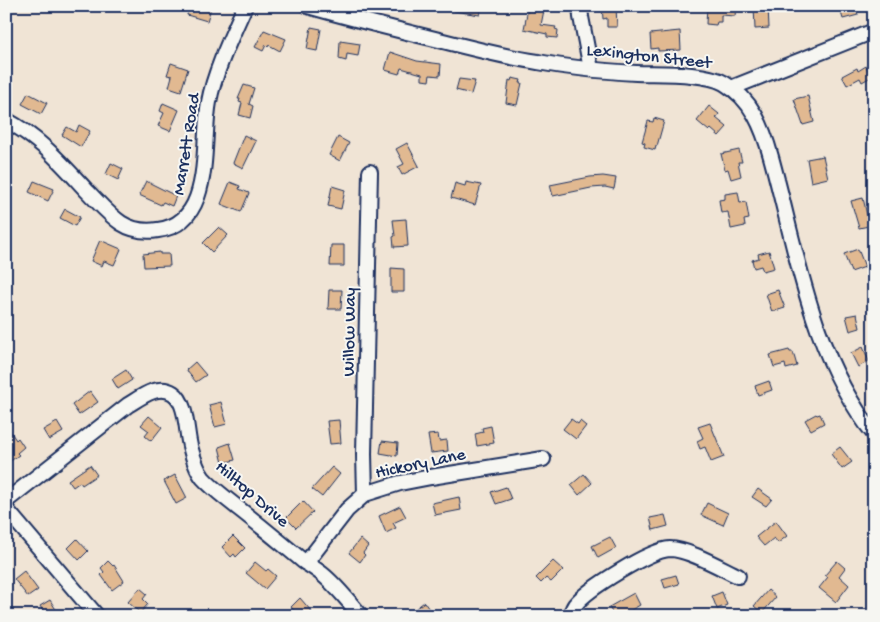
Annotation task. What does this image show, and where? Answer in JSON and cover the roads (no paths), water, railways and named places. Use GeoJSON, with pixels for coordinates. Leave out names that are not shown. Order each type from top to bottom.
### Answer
{"type":"FeatureCollection","features":[{"type":"Feature","properties":{"kind":"street","name":"Marrett Road"},"geometry":{"type":"LineString","coordinates":[[6,120],[25,130],[42,144],[106,210],[122,223],[136,230],[152,231],[177,225],[188,216],[197,198],[202,172],[209,100],[216,76],[245,6]]}},
{"type":"Feature","properties":{"kind":"street","name":"Lexington Street"},"geometry":{"type":"LineString","coordinates":[[308,6],[361,22],[521,59],[591,69],[703,77],[724,83],[731,88],[748,104],[760,122],[822,344],[842,386],[874,434]]}},
{"type":"Feature","properties":{"kind":"street"},"geometry":{"type":"LineString","coordinates":[[580,6],[591,69]]}},
{"type":"Feature","properties":{"kind":"street"},"geometry":{"type":"LineString","coordinates":[[731,88],[874,31]]}},
{"type":"Feature","properties":{"kind":"street","name":"Willow Way"},"geometry":{"type":"LineString","coordinates":[[365,494],[364,461],[370,172]]}},
{"type":"Feature","properties":{"kind":"street","name":"Hilltop Drive"},"geometry":{"type":"LineString","coordinates":[[6,501],[128,405],[143,395],[160,390],[169,391],[175,394],[185,414],[190,446],[203,477],[212,487],[322,574],[361,616]]}},
{"type":"Feature","properties":{"kind":"street","name":"Hickory Lane"},"geometry":{"type":"LineString","coordinates":[[306,562],[347,510],[365,494],[400,483],[543,459]]}},
{"type":"Feature","properties":{"kind":"street"},"geometry":{"type":"LineString","coordinates":[[6,509],[97,616]]}},
{"type":"Feature","properties":{"kind":"street"},"geometry":{"type":"LineString","coordinates":[[571,616],[572,609],[588,592],[628,567],[662,551],[675,550],[691,555],[738,576]]}}]}
